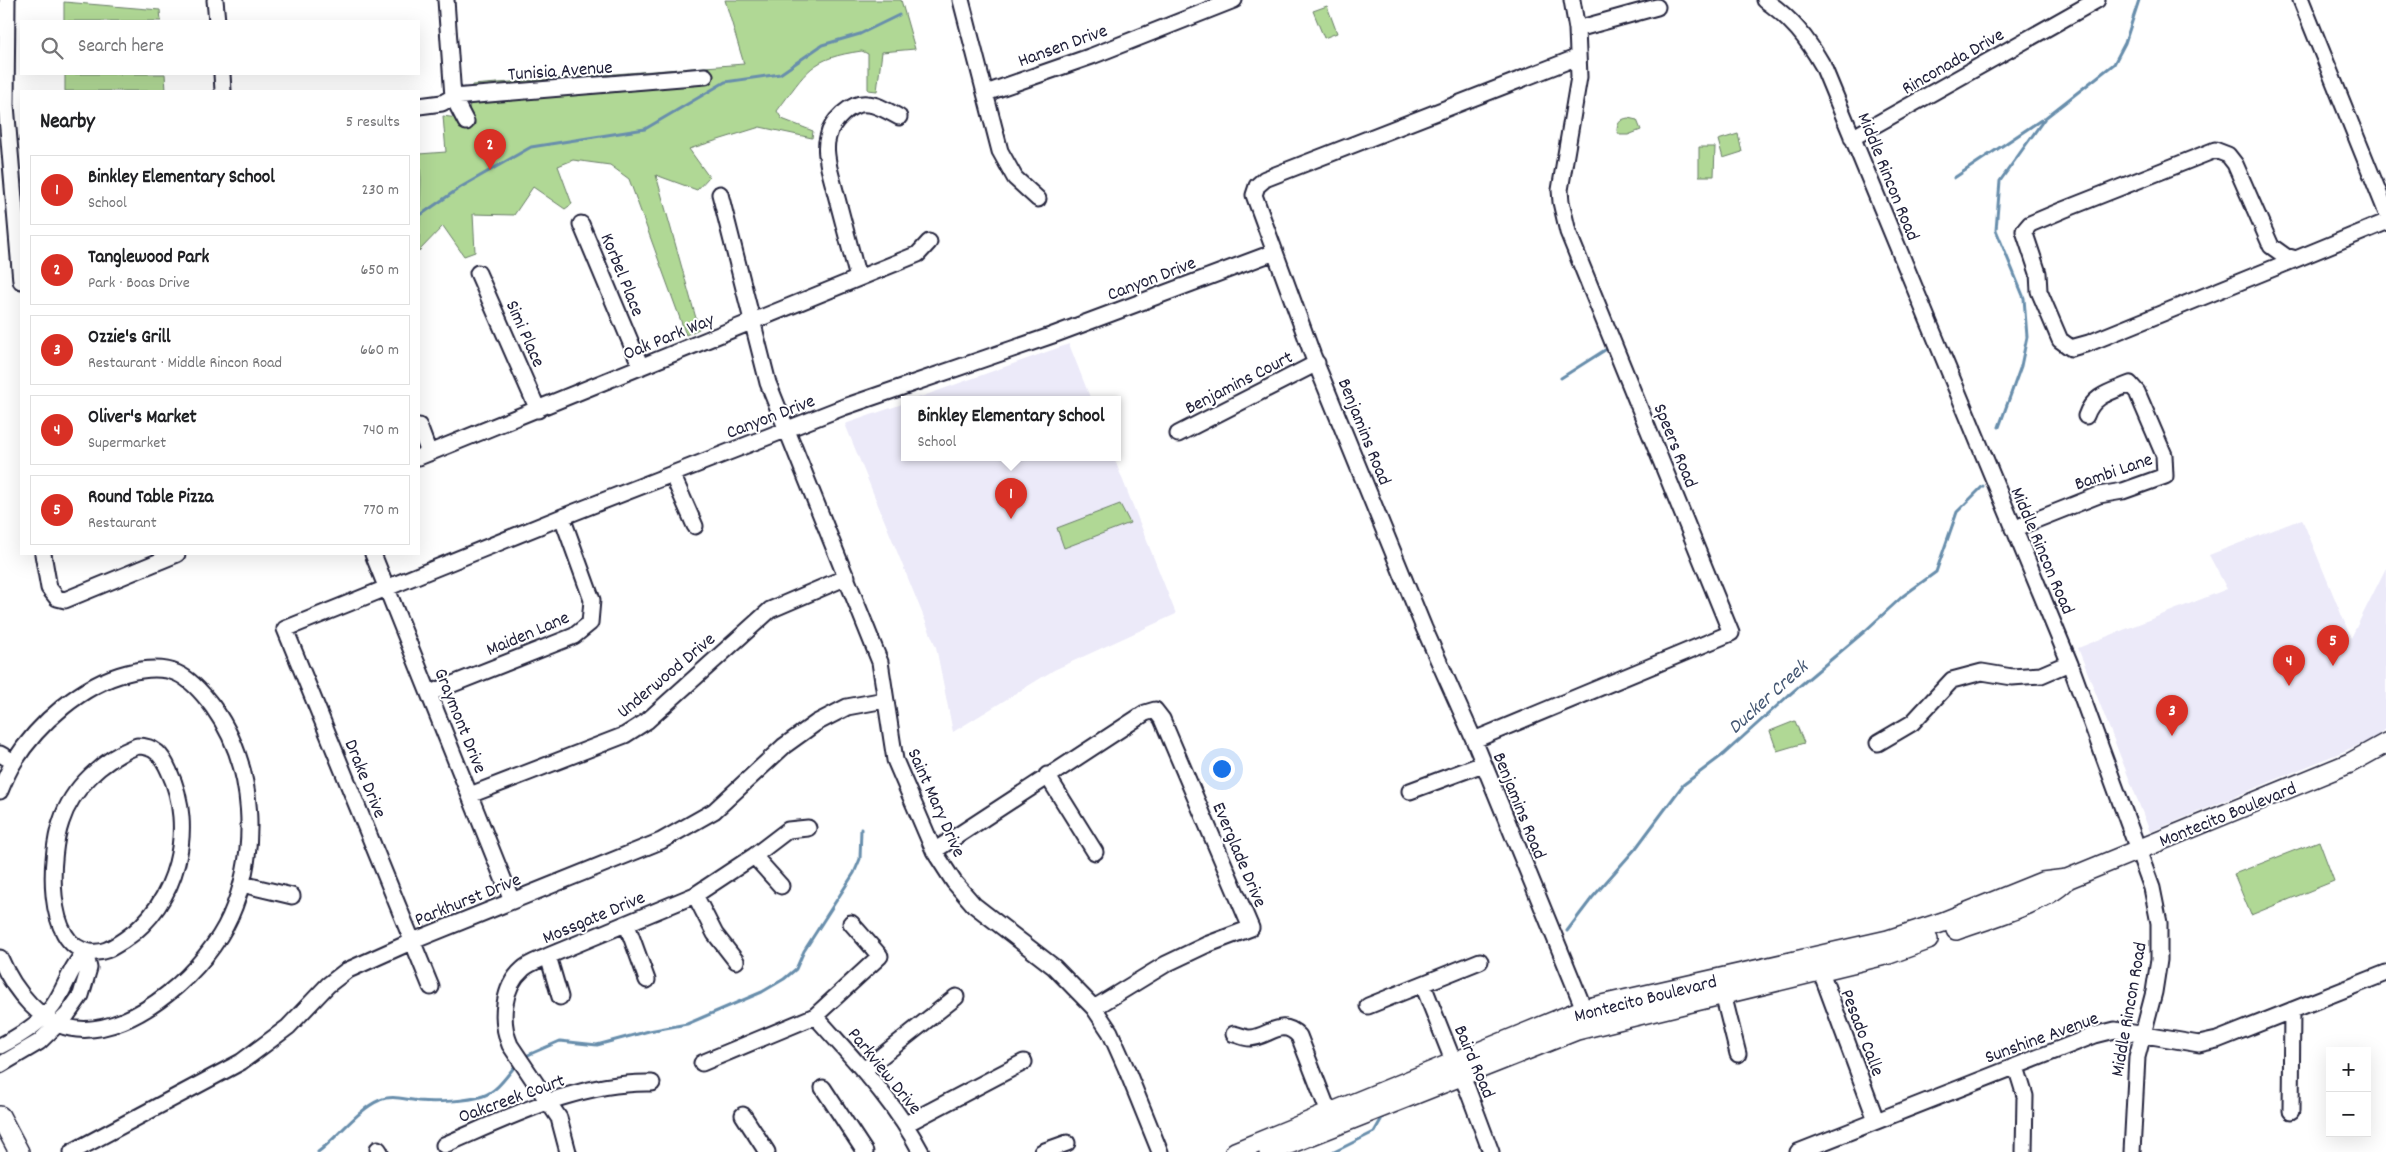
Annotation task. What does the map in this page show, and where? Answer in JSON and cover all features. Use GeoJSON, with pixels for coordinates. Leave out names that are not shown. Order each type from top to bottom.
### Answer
{"type":"FeatureCollection","features":[{"type":"Feature","properties":{"kind":"main road","name":"Montecito Boulevard"},"geometry":{"type":"LineString","coordinates":[[1269,1152],[1457,1069],[1584,1009],[1818,964],[1889,954],[1959,929],[2046,896],[2063,884],[2067,878],[2350,763],[2386,743]]}},
{"type":"Feature","properties":{"kind":"main road","name":"Montecito Boulevard"},"geometry":{"type":"LineString","coordinates":[[1235,1152],[1329,1113],[1457,1069],[1598,1024],[1723,994],[1818,964]]}},
{"type":"Feature","properties":{"kind":"main road"},"geometry":{"type":"LineString","coordinates":[[0,1116],[18,1152]]}},
{"type":"Feature","properties":{"kind":"street"},"geometry":{"type":"LineString","coordinates":[[7,0],[6,160],[20,273]]}},
{"type":"Feature","properties":{"kind":"street"},"geometry":{"type":"LineString","coordinates":[[215,0],[217,20]]}},
{"type":"Feature","properties":{"kind":"street"},"geometry":{"type":"LineString","coordinates":[[446,0],[453,97],[466,122]]}},
{"type":"Feature","properties":{"kind":"street"},"geometry":{"type":"LineString","coordinates":[[961,0],[1000,151],[1015,178],[1038,199]]}},
{"type":"Feature","properties":{"kind":"street","name":"Hansen Drive"},"geometry":{"type":"LineString","coordinates":[[986,93],[1092,56],[1234,0]]}},
{"type":"Feature","properties":{"kind":"street","name":"Speers Road"},"geometry":{"type":"LineString","coordinates":[[1474,740],[1731,633],[1568,232],[1560,190],[1579,77],[1577,29],[1572,0]]}},
{"type":"Feature","properties":{"kind":"street","name":"Middle Rincon Road"},"geometry":{"type":"LineString","coordinates":[[1766,0],[1786,14],[1810,44],[1823,66],[2069,663],[2152,888],[2160,933],[2159,960],[2154,992],[2141,1034],[2134,1079],[2132,1152]]}},
{"type":"Feature","properties":{"kind":"street","name":"Rinconada Drive"},"geometry":{"type":"LineString","coordinates":[[1852,138],[2097,0]]}},
{"type":"Feature","properties":{"kind":"street"},"geometry":{"type":"LineString","coordinates":[[2301,0],[2386,211]]}},
{"type":"Feature","properties":{"kind":"street"},"geometry":{"type":"LineString","coordinates":[[1577,29],[1657,6]]}},
{"type":"Feature","properties":{"kind":"street","name":"Benjamins Road"},"geometry":{"type":"LineString","coordinates":[[1578,57],[1265,179],[1257,186],[1254,195],[1316,363],[1584,1009]]}},
{"type":"Feature","properties":{"kind":"street"},"geometry":{"type":"LineString","coordinates":[[222,75],[223,90]]}},
{"type":"Feature","properties":{"kind":"street","name":"Tunisia Avenue"},"geometry":{"type":"LineString","coordinates":[[420,106],[442,103],[453,97],[705,76]]}},
{"type":"Feature","properties":{"kind":"street"},"geometry":{"type":"LineString","coordinates":[[858,278],[829,168],[826,152],[828,135],[836,120],[850,108],[866,103],[899,117]]}},
{"type":"Feature","properties":{"kind":"street"},"geometry":{"type":"LineString","coordinates":[[2296,259],[2285,256],[2271,246],[2235,164],[2228,155],[2215,150],[2063,210],[2030,224],[2024,231],[2038,273],[2039,291],[2060,340],[2071,348],[2083,345],[2296,259],[2386,222]]}},
{"type":"Feature","properties":{"kind":"street","name":"Saint Mary Drive"},"geometry":{"type":"LineString","coordinates":[[720,194],[768,383],[880,662],[895,760],[934,850],[954,882],[974,906],[1054,967],[1094,1008],[1110,1032],[1160,1152]]}},
{"type":"Feature","properties":{"kind":"street","name":"Korbel Place"},"geometry":{"type":"LineString","coordinates":[[581,224],[640,368]]}},
{"type":"Feature","properties":{"kind":"street","name":"Oak Park Way"},"geometry":{"type":"LineString","coordinates":[[424,455],[918,254],[929,242]]}},
{"type":"Feature","properties":{"kind":"street","name":"Canyon Drive"},"geometry":{"type":"LineString","coordinates":[[285,629],[562,517],[850,404],[1053,335],[1275,252]]}},
{"type":"Feature","properties":{"kind":"street","name":"Simi Place"},"geometry":{"type":"LineString","coordinates":[[478,272],[538,410]]}},
{"type":"Feature","properties":{"kind":"street","name":"Benjamins Court"},"geometry":{"type":"LineString","coordinates":[[1178,434],[1316,363]]}},
{"type":"Feature","properties":{"kind":"street","name":"Bambi Lane"},"geometry":{"type":"LineString","coordinates":[[2013,529],[2099,495],[2123,491],[2165,476],[2164,455],[2137,392],[2130,384],[2098,398],[2090,406],[2086,416]]}},
{"type":"Feature","properties":{"kind":"street"},"geometry":{"type":"LineString","coordinates":[[420,432],[424,455]]}},
{"type":"Feature","properties":{"kind":"street"},"geometry":{"type":"LineString","coordinates":[[672,474],[695,526]]}},
{"type":"Feature","properties":{"kind":"street","name":"Maiden Lane"},"geometry":{"type":"LineString","coordinates":[[430,693],[574,636],[590,622],[592,600],[562,517]]}},
{"type":"Feature","properties":{"kind":"street"},"geometry":{"type":"LineString","coordinates":[[43,555],[50,588],[57,598],[65,600],[158,557],[171,555]]}},
{"type":"Feature","properties":{"kind":"street","name":"Graymont Drive"},"geometry":{"type":"LineString","coordinates":[[373,555],[512,901]]}},
{"type":"Feature","properties":{"kind":"street","name":"Underwood Drive"},"geometry":{"type":"LineString","coordinates":[[470,794],[625,735],[647,721],[770,610],[847,577]]}},
{"type":"Feature","properties":{"kind":"street","name":"Drake Drive"},"geometry":{"type":"LineString","coordinates":[[285,629],[431,987]]}},
{"type":"Feature","properties":{"kind":"street"},"geometry":{"type":"LineString","coordinates":[[1878,742],[1912,723],[1952,680],[1982,672],[2012,677],[2041,675],[2069,663]]}},
{"type":"Feature","properties":{"kind":"street"},"geometry":{"type":"LineString","coordinates":[[0,791],[14,762],[39,730],[69,703],[101,683],[124,674],[146,668],[174,670],[200,689],[229,733],[248,792],[250,845],[242,884],[230,918],[214,944],[182,982],[154,1005],[125,1020],[98,1028],[79,1030],[59,1023],[44,1015],[20,995],[0,958]]}},
{"type":"Feature","properties":{"kind":"street","name":"Parkhurst Drive"},"geometry":{"type":"LineString","coordinates":[[72,1152],[241,1062],[288,1027],[328,985],[346,971],[413,941],[661,840],[692,825],[714,811],[784,746],[816,723],[847,707],[885,700]]}},
{"type":"Feature","properties":{"kind":"street","name":"Everglade Drive"},"geometry":{"type":"LineString","coordinates":[[934,850],[1047,775],[1145,713],[1154,710],[1169,736],[1251,928],[1206,945],[1166,964],[1094,1008]]}},
{"type":"Feature","properties":{"kind":"street"},"geometry":{"type":"LineString","coordinates":[[0,1046],[14,1039],[53,1006],[74,964],[85,952],[104,952],[131,936],[147,920],[166,894],[180,847],[182,813],[179,796],[164,759],[149,746],[137,746],[112,757],[97,770],[76,795],[61,820],[54,856],[53,890],[57,912],[69,941],[76,948],[85,952]]}},
{"type":"Feature","properties":{"kind":"street"},"geometry":{"type":"LineString","coordinates":[[0,754],[14,762]]}},
{"type":"Feature","properties":{"kind":"street"},"geometry":{"type":"LineString","coordinates":[[1410,792],[1483,764]]}},
{"type":"Feature","properties":{"kind":"street"},"geometry":{"type":"LineString","coordinates":[[1047,775],[1095,852]]}},
{"type":"Feature","properties":{"kind":"street","name":"Mossgate Drive"},"geometry":{"type":"LineString","coordinates":[[568,1152],[559,1118],[520,1060],[504,1032],[504,1008],[508,990],[524,968],[548,956],[627,925],[695,895],[754,856],[788,830],[808,828]]}},
{"type":"Feature","properties":{"kind":"street"},"geometry":{"type":"LineString","coordinates":[[754,856],[781,886]]}},
{"type":"Feature","properties":{"kind":"street"},"geometry":{"type":"LineString","coordinates":[[242,884],[292,896]]}},
{"type":"Feature","properties":{"kind":"street"},"geometry":{"type":"LineString","coordinates":[[695,895],[715,934],[736,961]]}},
{"type":"Feature","properties":{"kind":"street"},"geometry":{"type":"LineString","coordinates":[[702,1063],[815,1016],[880,956],[851,923]]}},
{"type":"Feature","properties":{"kind":"street"},"geometry":{"type":"LineString","coordinates":[[627,925],[647,980]]}},
{"type":"Feature","properties":{"kind":"street"},"geometry":{"type":"LineString","coordinates":[[0,1065],[39,1042],[59,1023],[81,996],[89,968],[85,952]]}},
{"type":"Feature","properties":{"kind":"street"},"geometry":{"type":"LineString","coordinates":[[548,956],[560,997]]}},
{"type":"Feature","properties":{"kind":"street"},"geometry":{"type":"LineString","coordinates":[[1368,1006],[1480,961]]}},
{"type":"Feature","properties":{"kind":"street","name":"Pesado Calle"},"geometry":{"type":"LineString","coordinates":[[1818,964],[1876,1120]]}},
{"type":"Feature","properties":{"kind":"street","name":"Sunshine Avenue"},"geometry":{"type":"LineString","coordinates":[[1798,1152],[2095,1035],[2116,1030],[2198,1044],[2217,1040],[2386,973]]}},
{"type":"Feature","properties":{"kind":"street","name":"Baird Road"},"geometry":{"type":"LineString","coordinates":[[1423,985],[1491,1152]]}},
{"type":"Feature","properties":{"kind":"street"},"geometry":{"type":"LineString","coordinates":[[1723,994],[1738,1054]]}},
{"type":"Feature","properties":{"kind":"street"},"geometry":{"type":"LineString","coordinates":[[864,1070],[956,996]]}},
{"type":"Feature","properties":{"kind":"street"},"geometry":{"type":"LineString","coordinates":[[2291,1111],[2292,1010]]}},
{"type":"Feature","properties":{"kind":"street","name":"Parkview Drive"},"geometry":{"type":"LineString","coordinates":[[815,1016],[864,1070],[906,1124],[920,1152]]}},
{"type":"Feature","properties":{"kind":"street"},"geometry":{"type":"LineString","coordinates":[[1234,1034],[1250,1038],[1285,1027],[1293,1030],[1298,1036],[1329,1113]]}},
{"type":"Feature","properties":{"kind":"street"},"geometry":{"type":"LineString","coordinates":[[906,1124],[1024,1062]]}},
{"type":"Feature","properties":{"kind":"street"},"geometry":{"type":"LineString","coordinates":[[2016,1067],[2025,1096],[2024,1152]]}},
{"type":"Feature","properties":{"kind":"street","name":"Oakcreek Court"},"geometry":{"type":"LineString","coordinates":[[444,1145],[549,1101],[625,1082],[652,1083]]}},
{"type":"Feature","properties":{"kind":"street"},"geometry":{"type":"LineString","coordinates":[[823,1088],[865,1152]]}},
{"type":"Feature","properties":{"kind":"street"},"geometry":{"type":"LineString","coordinates":[[743,1115],[767,1152]]}},
{"type":"Feature","properties":{"kind":"street"},"geometry":{"type":"LineString","coordinates":[[1042,1152],[1067,1143]]}},
{"type":"Feature","properties":{"kind":"shaded area"},"geometry":{"type":"Polygon","coordinates":[[[1069,344],[1089,396],[923,396],[1069,344]]]}},
{"type":"Feature","properties":{"kind":"shaded area"},"geometry":{"type":"Polygon","coordinates":[[[901,404],[901,461],[1115,461],[1176,614],[1054,670],[953,732],[936,647],[845,424],[901,404]]]}},
{"type":"Feature","properties":{"kind":"shaded area"},"geometry":{"type":"Polygon","coordinates":[[[2302,519],[2351,638],[2386,568],[2386,728],[2373,739],[2150,832],[2078,648],[2227,589],[2209,555],[2302,519]]]}},
{"type":"Feature","properties":{"kind":"green space"},"geometry":{"type":"Polygon","coordinates":[[[725,0],[901,0],[915,49],[882,52],[877,91],[868,90],[868,54],[862,51],[831,58],[811,69],[803,76],[777,111],[782,119],[813,131],[812,138],[760,127],[689,149],[709,177],[697,190],[656,175],[699,329],[686,335],[629,179],[610,165],[573,160],[558,166],[572,204],[565,209],[533,187],[514,215],[473,214],[475,252],[464,256],[443,226],[420,250],[420,154],[446,152],[443,116],[457,118],[469,111],[472,85],[744,64],[725,0]]]}},
{"type":"Feature","properties":{"kind":"green space"},"geometry":{"type":"Polygon","coordinates":[[[64,2],[160,10],[161,20],[64,20],[64,2]]]}},
{"type":"Feature","properties":{"kind":"green space"},"geometry":{"type":"Polygon","coordinates":[[[1327,6],[1337,33],[1324,38],[1313,11],[1327,6]]]}},
{"type":"Feature","properties":{"kind":"green space"},"geometry":{"type":"Polygon","coordinates":[[[65,75],[165,75],[166,90],[65,90],[65,75]]]}},
{"type":"Feature","properties":{"kind":"green space"},"geometry":{"type":"Polygon","coordinates":[[[1623,119],[1637,120],[1641,130],[1628,135],[1620,135],[1617,131],[1618,124],[1623,119]]]}},
{"type":"Feature","properties":{"kind":"green space"},"geometry":{"type":"Polygon","coordinates":[[[1738,134],[1742,152],[1723,158],[1718,140],[1738,134]]]}},
{"type":"Feature","properties":{"kind":"green space"},"geometry":{"type":"Polygon","coordinates":[[[1699,147],[1715,147],[1714,176],[1699,176],[1699,147]]]}},
{"type":"Feature","properties":{"kind":"green space"},"geometry":{"type":"Polygon","coordinates":[[[1120,504],[1130,523],[1064,548],[1057,528],[1120,504]]]}},
{"type":"Feature","properties":{"kind":"green space"},"geometry":{"type":"Polygon","coordinates":[[[1795,721],[1804,743],[1777,751],[1770,731],[1795,721]]]}},
{"type":"Feature","properties":{"kind":"green space"},"geometry":{"type":"Polygon","coordinates":[[[2319,841],[2334,881],[2251,915],[2234,874],[2319,841]]]}},
{"type":"Feature","properties":{"kind":"waterway","name":"Ducker Creek"},"geometry":{"type":"LineString","coordinates":[[1999,427],[2021,366],[2027,337],[2024,298],[1996,230],[2000,181],[2045,118],[2114,64],[2125,43],[2139,0]]}},
{"type":"Feature","properties":{"kind":"waterway"},"geometry":{"type":"LineString","coordinates":[[420,215],[461,187],[531,147],[645,129],[725,82],[780,74],[822,45],[860,34],[899,15]]}},
{"type":"Feature","properties":{"kind":"waterway"},"geometry":{"type":"LineString","coordinates":[[1954,178],[2041,120]]}},
{"type":"Feature","properties":{"kind":"waterway"},"geometry":{"type":"LineString","coordinates":[[1561,378],[1605,350]]}},
{"type":"Feature","properties":{"kind":"waterway","name":"Ducker Creek"},"geometry":{"type":"LineString","coordinates":[[1567,931],[1592,898],[1636,848],[1683,785],[1724,754],[1903,596],[1936,572],[1957,512],[1983,486]]}},
{"type":"Feature","properties":{"kind":"waterway"},"geometry":{"type":"LineString","coordinates":[[528,1055],[560,1041],[597,1045],[649,1031],[687,1024],[762,992],[784,979],[796,969],[804,951],[854,873],[860,859],[861,829]]}},
{"type":"Feature","properties":{"kind":"waterway"},"geometry":{"type":"LineString","coordinates":[[318,1152],[364,1110],[380,1100],[404,1098],[425,1102],[442,1102],[477,1098],[493,1090],[517,1064]]}},
{"type":"Feature","properties":{"kind":"waterway","name":"Ducker Creek"},"geometry":{"type":"LineString","coordinates":[[1334,1152],[1374,1132],[1382,1118]]}},
{"type":"Feature","properties":{"kind":"place","name":"Tanglewood Park"},"geometry":{"type":"Point","coordinates":[490,170]}},
{"type":"Feature","properties":{"kind":"place","name":"Binkley Elementary School"},"geometry":{"type":"Point","coordinates":[1011,519]}},
{"type":"Feature","properties":{"kind":"place","name":"Round Table Pizza"},"geometry":{"type":"Point","coordinates":[2333,666]}},
{"type":"Feature","properties":{"kind":"place","name":"Oliver's Market"},"geometry":{"type":"Point","coordinates":[2289,686]}},
{"type":"Feature","properties":{"kind":"place","name":"Ozzie's Grill"},"geometry":{"type":"Point","coordinates":[2172,736]}}]}
